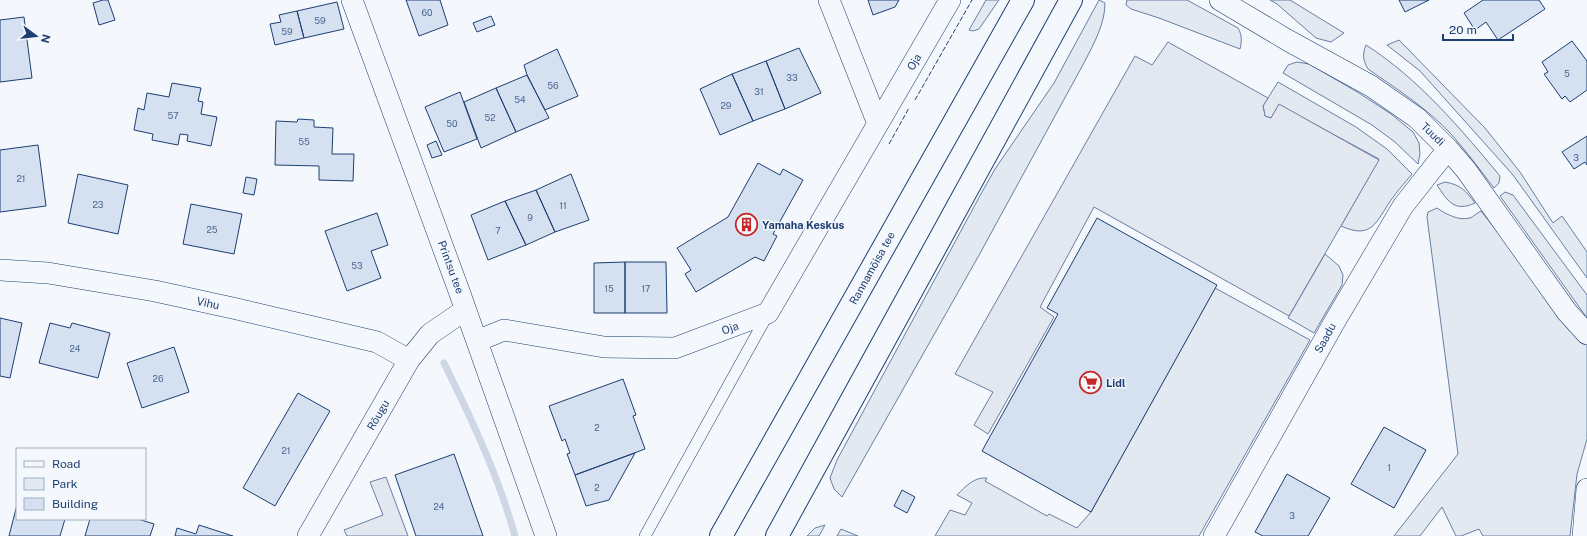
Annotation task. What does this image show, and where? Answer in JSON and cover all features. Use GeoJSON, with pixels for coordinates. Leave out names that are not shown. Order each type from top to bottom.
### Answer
{"type":"FeatureCollection","features":[{"type":"Feature","properties":{"kind":"main road","name":"Rannamõisa tee"},"geometry":{"type":"LineString","coordinates":[[721,536],[1023,0]]}},
{"type":"Feature","properties":{"kind":"main road"},"geometry":{"type":"LineString","coordinates":[[777,536],[1071,0]]}},
{"type":"Feature","properties":{"kind":"street","name":"Printsu tee"},"geometry":{"type":"LineString","coordinates":[[352,0],[460,291],[546,536]]}},
{"type":"Feature","properties":{"kind":"street"},"geometry":{"type":"LineString","coordinates":[[829,0],[878,124]]}},
{"type":"Feature","properties":{"kind":"street","name":"Oja"},"geometry":{"type":"LineString","coordinates":[[477,341],[504,330],[604,347],[675,348],[768,313],[950,0]]}},
{"type":"Feature","properties":{"kind":"street","name":"Tuudi"},"geometry":{"type":"LineString","coordinates":[[1220,0],[1289,41],[1371,86],[1417,118],[1448,149],[1466,170],[1566,312],[1587,334]]}},
{"type":"Feature","properties":{"kind":"street","name":"Saadu"},"geometry":{"type":"LineString","coordinates":[[1214,536],[1335,321],[1403,206],[1448,149]]}},
{"type":"Feature","properties":{"kind":"street","name":"Vihu"},"geometry":{"type":"LineString","coordinates":[[0,270],[48,273],[155,291],[237,309],[377,342],[409,360]]}},
{"type":"Feature","properties":{"kind":"street","name":"Rõugu"},"geometry":{"type":"LineString","coordinates":[[308,536],[409,360],[430,334],[466,310]]}},
{"type":"Feature","properties":{"kind":"street"},"geometry":{"type":"LineString","coordinates":[[1583,536],[1587,489]]}},
{"type":"Feature","properties":{"kind":"lane"},"geometry":{"type":"LineString","coordinates":[[645,536],[768,313]]}},
{"type":"Feature","properties":{"kind":"green space"},"geometry":{"type":"Polygon","coordinates":[[[986,0],[999,0],[979,29],[973,31],[969,30],[986,0]]]}},
{"type":"Feature","properties":{"kind":"green space"},"geometry":{"type":"Polygon","coordinates":[[[1099,0],[1105,3],[1105,11],[1098,33],[1085,61],[978,257],[842,497],[834,489],[830,478],[837,460],[995,169],[1054,83],[1099,0]]]}},
{"type":"Feature","properties":{"kind":"green space"},"geometry":{"type":"Polygon","coordinates":[[[1127,0],[1187,0],[1238,28],[1241,38],[1240,49],[1131,9],[1126,5],[1127,0]]]}},
{"type":"Feature","properties":{"kind":"green space"},"geometry":{"type":"Polygon","coordinates":[[[1270,0],[1290,0],[1344,33],[1331,42],[1316,38],[1277,4],[1270,0]]]}},
{"type":"Feature","properties":{"kind":"green space"},"geometry":{"type":"Polygon","coordinates":[[[1399,40],[1485,128],[1520,172],[1553,223],[1562,216],[1587,252],[1587,278],[1513,175],[1420,71],[1387,45],[1399,40]]]}},
{"type":"Feature","properties":{"kind":"green space"},"geometry":{"type":"Polygon","coordinates":[[[1366,45],[1404,73],[1454,122],[1500,176],[1499,183],[1494,188],[1463,148],[1443,126],[1412,100],[1368,69],[1364,57],[1366,45]]]}},
{"type":"Feature","properties":{"kind":"green space"},"geometry":{"type":"Polygon","coordinates":[[[1297,62],[1309,64],[1359,93],[1391,114],[1413,132],[1419,143],[1420,154],[1418,164],[1395,142],[1372,125],[1283,73],[1288,65],[1297,62]]]}},
{"type":"Feature","properties":{"kind":"green space"},"geometry":{"type":"Polygon","coordinates":[[[1278,82],[1356,127],[1387,149],[1412,174],[1393,197],[1377,222],[1366,230],[1351,230],[1341,226],[1379,159],[1279,105],[1271,118],[1265,116],[1263,106],[1278,82]]]}},
{"type":"Feature","properties":{"kind":"green space"},"geometry":{"type":"Polygon","coordinates":[[[1445,182],[1462,189],[1475,203],[1462,207],[1456,206],[1444,196],[1437,185],[1445,182]]]}},
{"type":"Feature","properties":{"kind":"green space"},"geometry":{"type":"Polygon","coordinates":[[[1505,192],[1513,195],[1587,295],[1587,318],[1500,196],[1505,192]]]}},
{"type":"Feature","properties":{"kind":"green space"},"geometry":{"type":"Polygon","coordinates":[[[1437,208],[1448,215],[1461,219],[1470,218],[1481,211],[1587,345],[1587,439],[1577,474],[1570,536],[1483,536],[1479,529],[1461,536],[1456,536],[1442,507],[1420,536],[1394,536],[1458,454],[1427,217],[1428,212],[1437,208]]]}},
{"type":"Feature","properties":{"kind":"green space"},"geometry":{"type":"Polygon","coordinates":[[[1325,254],[1339,266],[1343,275],[1342,285],[1314,333],[1288,318],[1325,254]]]}},
{"type":"Feature","properties":{"kind":"green space"},"geometry":{"type":"Polygon","coordinates":[[[1215,288],[1310,340],[1199,536],[935,536],[950,510],[965,515],[972,503],[957,495],[970,483],[982,478],[987,478],[985,481],[1047,516],[1049,514],[1077,528],[1091,512],[1215,288]]]}},
{"type":"Feature","properties":{"kind":"green space"},"geometry":{"type":"Polygon","coordinates":[[[825,525],[819,536],[807,536],[815,528],[825,525]]]}},
{"type":"Feature","properties":{"kind":"green space"},"geometry":{"type":"Polygon","coordinates":[[[841,529],[858,536],[837,536],[841,529]]]}},
{"type":"Feature","properties":{"kind":"shaded area"},"geometry":{"type":"Polygon","coordinates":[[[1168,42],[1268,98],[1263,106],[1265,116],[1271,118],[1279,104],[1379,160],[1289,316],[1094,207],[1040,307],[1054,317],[988,434],[974,425],[993,392],[955,374],[1135,56],[1152,65],[1168,42]]]}},
{"type":"Feature","properties":{"kind":"shaded area"},"geometry":{"type":"Polygon","coordinates":[[[386,477],[408,536],[347,536],[344,530],[383,515],[370,482],[386,477]]]}},
{"type":"Feature","properties":{"kind":"building"},"geometry":{"type":"Polygon","coordinates":[[[108,0],[115,20],[99,25],[93,3],[108,0]]]}},
{"type":"Feature","properties":{"kind":"building"},"geometry":{"type":"Polygon","coordinates":[[[406,0],[440,0],[448,25],[419,36],[406,0]]]}},
{"type":"Feature","properties":{"kind":"building"},"geometry":{"type":"Polygon","coordinates":[[[868,0],[899,0],[895,7],[873,15],[868,0]]]}},
{"type":"Feature","properties":{"kind":"building"},"geometry":{"type":"Polygon","coordinates":[[[1399,0],[1429,0],[1405,12],[1399,0]]]}},
{"type":"Feature","properties":{"kind":"building"},"geometry":{"type":"Polygon","coordinates":[[[1483,0],[1539,0],[1545,9],[1498,40],[1486,22],[1475,30],[1464,13],[1483,0]]]}},
{"type":"Feature","properties":{"kind":"building"},"geometry":{"type":"Polygon","coordinates":[[[337,2],[344,29],[304,38],[297,11],[337,2]]]}},
{"type":"Feature","properties":{"kind":"building"},"geometry":{"type":"Polygon","coordinates":[[[297,11],[304,38],[275,45],[270,24],[281,22],[279,15],[297,11]]]}},
{"type":"Feature","properties":{"kind":"building"},"geometry":{"type":"Polygon","coordinates":[[[491,16],[495,25],[477,32],[473,23],[491,16]]]}},
{"type":"Feature","properties":{"kind":"building"},"geometry":{"type":"Polygon","coordinates":[[[24,17],[32,78],[0,82],[0,20],[24,17]]]}},
{"type":"Feature","properties":{"kind":"building"},"geometry":{"type":"Polygon","coordinates":[[[1572,41],[1587,61],[1587,90],[1570,102],[1565,96],[1562,99],[1544,74],[1548,72],[1542,62],[1572,41]]]}},
{"type":"Feature","properties":{"kind":"building"},"geometry":{"type":"Polygon","coordinates":[[[799,48],[821,93],[785,109],[766,61],[799,48]]]}},
{"type":"Feature","properties":{"kind":"building"},"geometry":{"type":"Polygon","coordinates":[[[557,49],[578,96],[545,110],[527,75],[524,65],[557,49]]]}},
{"type":"Feature","properties":{"kind":"building"},"geometry":{"type":"Polygon","coordinates":[[[766,61],[785,109],[753,121],[732,74],[766,61]]]}},
{"type":"Feature","properties":{"kind":"building"},"geometry":{"type":"Polygon","coordinates":[[[732,74],[753,121],[720,135],[700,89],[732,74]]]}},
{"type":"Feature","properties":{"kind":"building"},"geometry":{"type":"Polygon","coordinates":[[[527,75],[549,118],[516,132],[496,88],[527,75]]]}},
{"type":"Feature","properties":{"kind":"building"},"geometry":{"type":"Polygon","coordinates":[[[172,83],[201,88],[198,101],[203,102],[201,114],[217,117],[211,146],[187,141],[188,135],[180,134],[178,145],[152,140],[153,134],[134,130],[138,108],[144,110],[147,93],[169,97],[172,83]]]}},
{"type":"Feature","properties":{"kind":"building"},"geometry":{"type":"Polygon","coordinates":[[[496,88],[516,132],[481,148],[464,102],[496,88]]]}},
{"type":"Feature","properties":{"kind":"building"},"geometry":{"type":"Polygon","coordinates":[[[460,92],[477,139],[444,152],[425,107],[460,92]]]}},
{"type":"Feature","properties":{"kind":"building"},"geometry":{"type":"Polygon","coordinates":[[[298,119],[314,120],[314,127],[333,128],[332,154],[354,154],[353,181],[319,180],[319,166],[275,165],[276,121],[297,122],[298,119]]]}},
{"type":"Feature","properties":{"kind":"building"},"geometry":{"type":"Polygon","coordinates":[[[1587,136],[1587,165],[1585,162],[1574,169],[1562,152],[1587,136]]]}},
{"type":"Feature","properties":{"kind":"building"},"geometry":{"type":"Polygon","coordinates":[[[436,141],[442,155],[432,158],[427,145],[436,141]]]}},
{"type":"Feature","properties":{"kind":"building"},"geometry":{"type":"Polygon","coordinates":[[[38,145],[46,206],[0,212],[0,150],[38,145]]]}},
{"type":"Feature","properties":{"kind":"building","name":"Yamaha Keskus"},"geometry":{"type":"Polygon","coordinates":[[[758,163],[780,175],[783,169],[803,180],[773,234],[777,236],[764,261],[755,257],[696,292],[685,274],[691,270],[677,248],[728,217],[758,163]]]}},
{"type":"Feature","properties":{"kind":"building"},"geometry":{"type":"Polygon","coordinates":[[[78,174],[128,185],[118,234],[68,223],[78,174]]]}},
{"type":"Feature","properties":{"kind":"building"},"geometry":{"type":"Polygon","coordinates":[[[571,174],[589,220],[555,232],[536,190],[571,174]]]}},
{"type":"Feature","properties":{"kind":"building"},"geometry":{"type":"Polygon","coordinates":[[[246,177],[257,179],[254,195],[243,193],[246,177]]]}},
{"type":"Feature","properties":{"kind":"building"},"geometry":{"type":"Polygon","coordinates":[[[536,190],[555,232],[526,245],[505,201],[536,190]]]}},
{"type":"Feature","properties":{"kind":"building"},"geometry":{"type":"Polygon","coordinates":[[[505,201],[526,245],[488,260],[471,215],[505,201]]]}},
{"type":"Feature","properties":{"kind":"building"},"geometry":{"type":"Polygon","coordinates":[[[191,204],[242,214],[234,254],[183,244],[191,204]]]}},
{"type":"Feature","properties":{"kind":"building"},"geometry":{"type":"Polygon","coordinates":[[[377,213],[388,245],[371,251],[381,278],[347,291],[325,231],[377,213]]]}},
{"type":"Feature","properties":{"kind":"building","name":"Lidl"},"geometry":{"type":"Polygon","coordinates":[[[1097,218],[1217,285],[1091,512],[982,451],[1058,314],[1047,308],[1097,218]]]}},
{"type":"Feature","properties":{"kind":"building"},"geometry":{"type":"Polygon","coordinates":[[[625,262],[666,262],[667,313],[625,313],[625,262]]]}},
{"type":"Feature","properties":{"kind":"building"},"geometry":{"type":"Polygon","coordinates":[[[625,262],[625,313],[594,313],[594,263],[625,262]]]}},
{"type":"Feature","properties":{"kind":"building"},"geometry":{"type":"Polygon","coordinates":[[[0,318],[22,323],[10,378],[0,376],[0,318]]]}},
{"type":"Feature","properties":{"kind":"building"},"geometry":{"type":"Polygon","coordinates":[[[50,323],[70,328],[72,323],[110,333],[98,378],[39,363],[50,323]]]}},
{"type":"Feature","properties":{"kind":"building"},"geometry":{"type":"Polygon","coordinates":[[[174,347],[189,392],[142,408],[127,363],[174,347]]]}},
{"type":"Feature","properties":{"kind":"building"},"geometry":{"type":"Polygon","coordinates":[[[623,379],[636,415],[633,416],[645,449],[575,475],[567,454],[570,453],[565,439],[562,441],[549,406],[623,379]]]}},
{"type":"Feature","properties":{"kind":"building"},"geometry":{"type":"Polygon","coordinates":[[[298,393],[330,411],[275,506],[243,488],[298,393]]]}},
{"type":"Feature","properties":{"kind":"building"},"geometry":{"type":"Polygon","coordinates":[[[1384,427],[1426,450],[1394,508],[1351,484],[1384,427]]]}},
{"type":"Feature","properties":{"kind":"building"},"geometry":{"type":"Polygon","coordinates":[[[635,453],[609,500],[586,506],[575,475],[635,453]]]}},
{"type":"Feature","properties":{"kind":"building"},"geometry":{"type":"Polygon","coordinates":[[[454,454],[483,536],[416,536],[395,475],[454,454]]]}},
{"type":"Feature","properties":{"kind":"building"},"geometry":{"type":"Polygon","coordinates":[[[1287,474],[1330,498],[1308,536],[1263,536],[1255,532],[1287,474]]]}},
{"type":"Feature","properties":{"kind":"building"},"geometry":{"type":"Polygon","coordinates":[[[902,490],[915,497],[907,513],[894,506],[902,490]]]}},
{"type":"Feature","properties":{"kind":"building"},"geometry":{"type":"Polygon","coordinates":[[[16,509],[16,520],[65,520],[60,536],[9,536],[16,509]]]}},
{"type":"Feature","properties":{"kind":"building"},"geometry":{"type":"Polygon","coordinates":[[[90,520],[141,520],[154,524],[150,536],[85,536],[90,520]]]}},
{"type":"Feature","properties":{"kind":"building"},"geometry":{"type":"Polygon","coordinates":[[[199,525],[233,536],[175,536],[177,528],[196,534],[199,525]]]}},
{"type":"Feature","properties":{"kind":"waterway"},"geometry":{"type":"LineString","coordinates":[[444,363],[492,469],[501,491],[515,536]]}},
{"type":"Feature","properties":{"kind":"fence"},"geometry":{"type":"LineString","coordinates":[[915,100],[972,0]]}},
{"type":"Feature","properties":{"kind":"fence"},"geometry":{"type":"LineString","coordinates":[[889,144],[909,108]]}},
{"type":"Feature","properties":{"kind":"place","name":"Yamaha Keskus"},"geometry":{"type":"Point","coordinates":[746,225]}},
{"type":"Feature","properties":{"kind":"place","name":"Lidl"},"geometry":{"type":"Point","coordinates":[1091,383]}}]}
